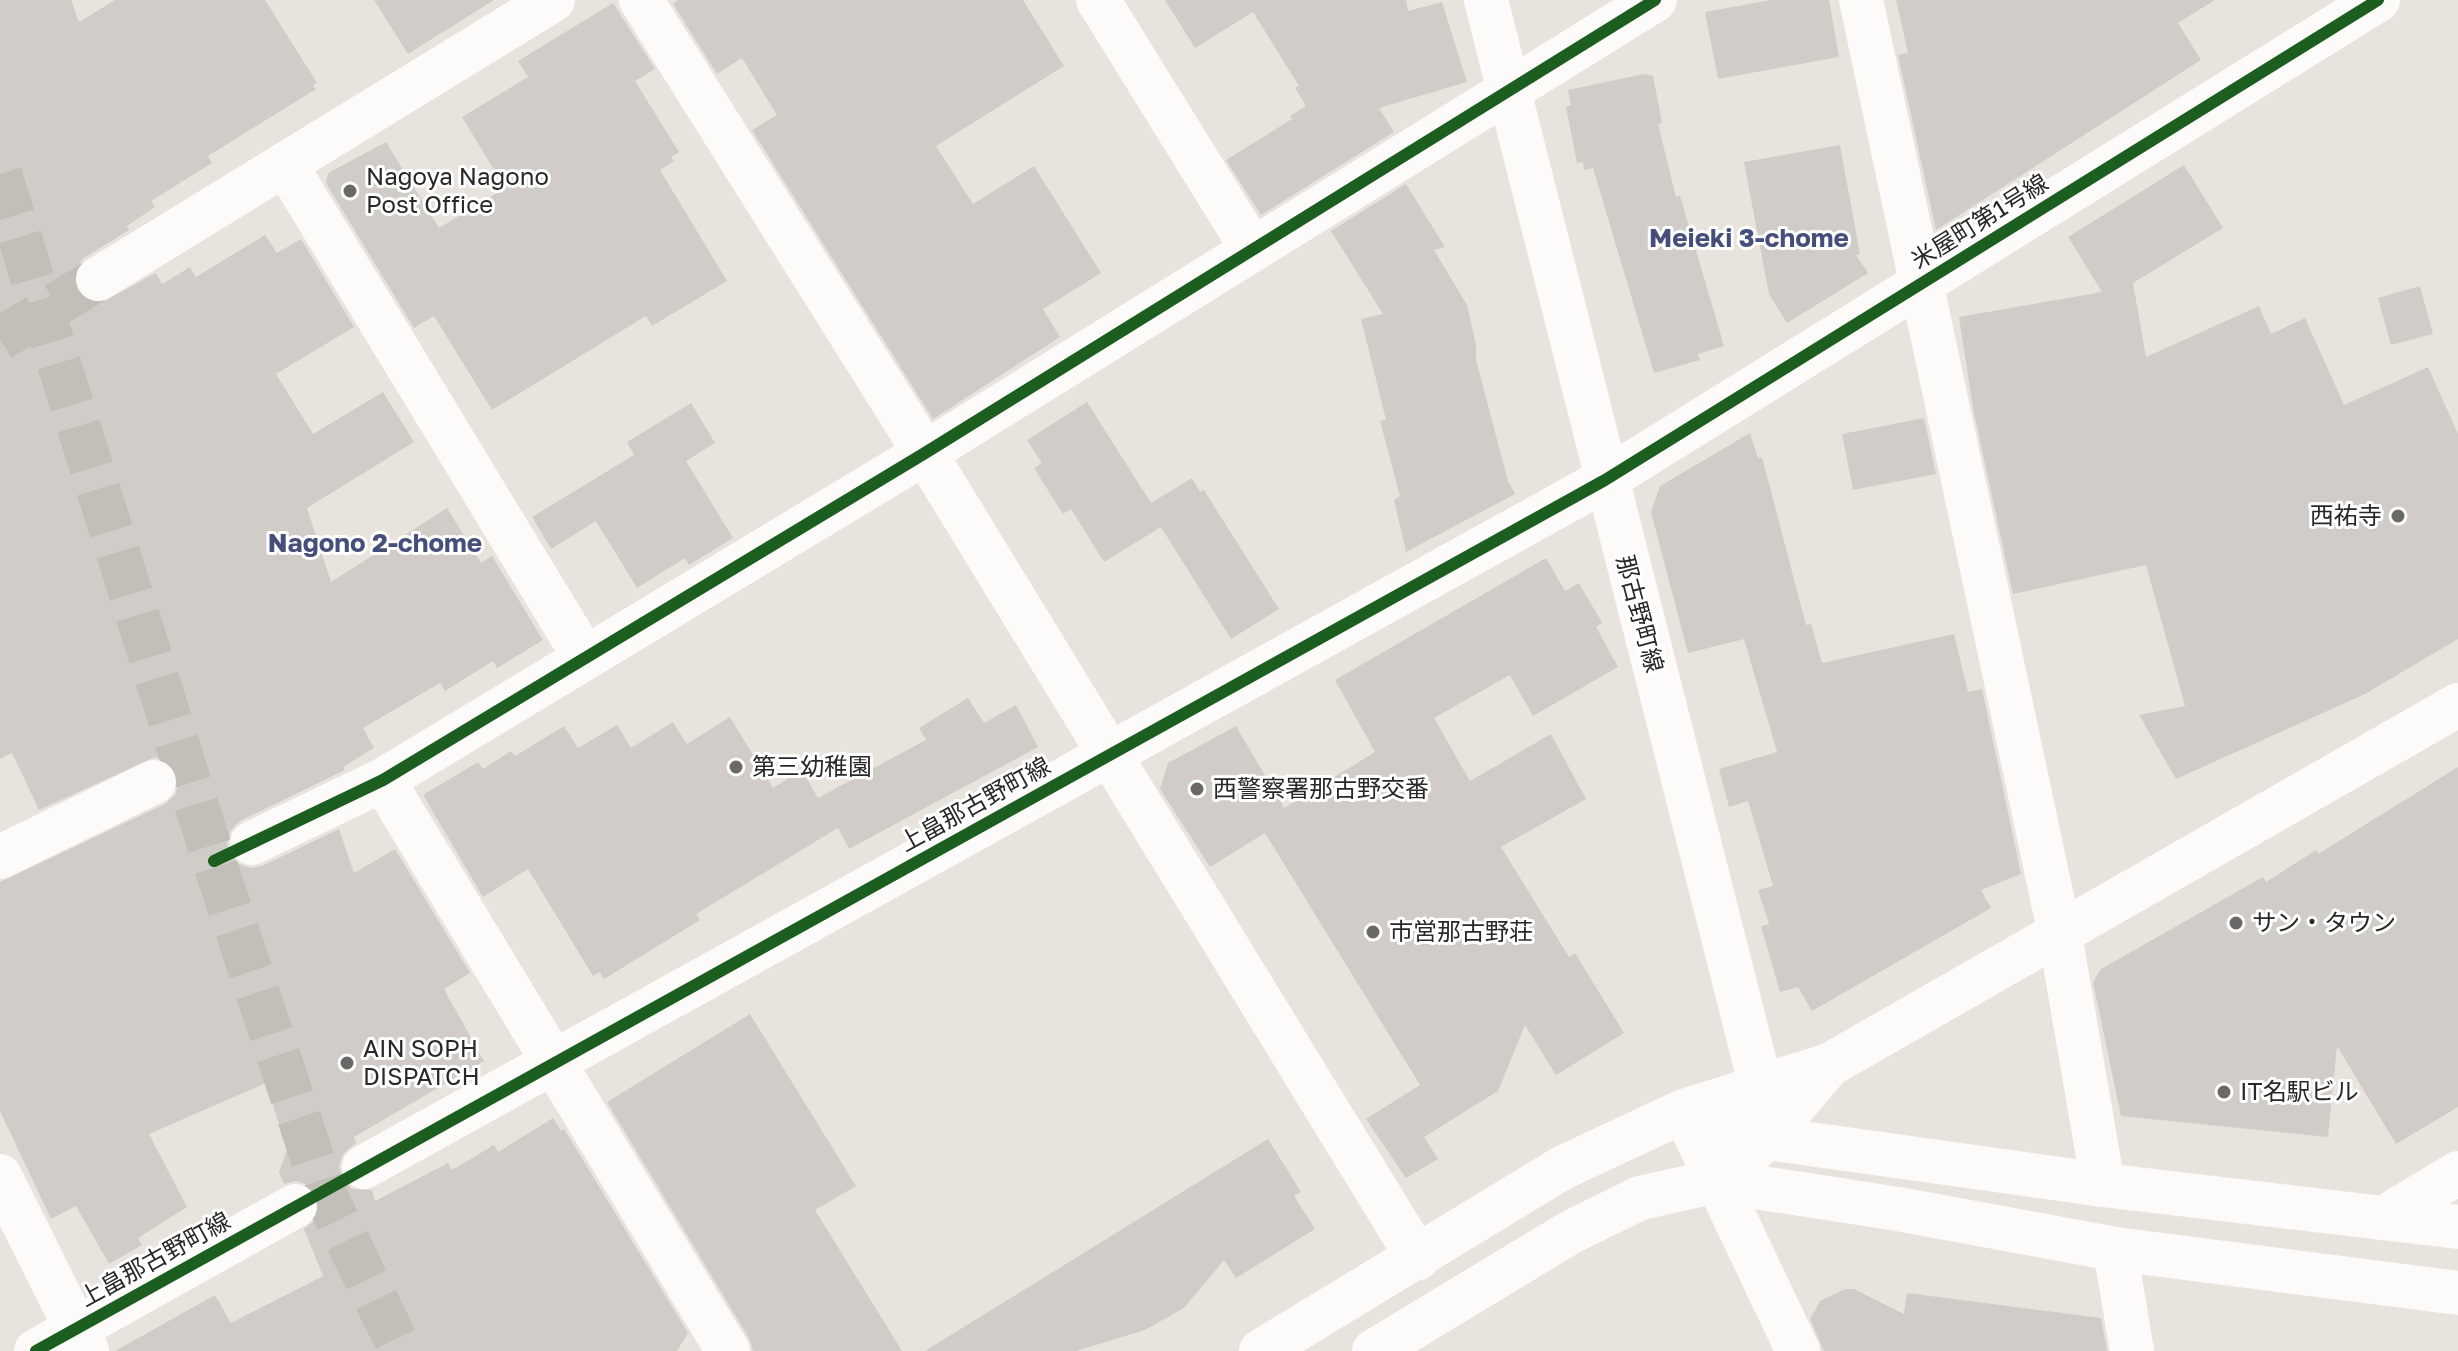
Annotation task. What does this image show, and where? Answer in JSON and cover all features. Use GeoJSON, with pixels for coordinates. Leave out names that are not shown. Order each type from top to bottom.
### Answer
{"type":"FeatureCollection","features":[{"type":"Feature","properties":{"kind":"street"},"geometry":{"type":"LineString","coordinates":[[98,279],[553,0]]}},
{"type":"Feature","properties":{"kind":"street"},"geometry":{"type":"LineString","coordinates":[[641,0],[925,453],[1418,1258]]}},
{"type":"Feature","properties":{"kind":"street"},"geometry":{"type":"LineString","coordinates":[[1098,0],[1251,247]]}},
{"type":"Feature","properties":{"kind":"street","name":"那古野町線"},"geometry":{"type":"LineString","coordinates":[[1486,0],[1761,1087],[1767,1138]]}},
{"type":"Feature","properties":{"kind":"street"},"geometry":{"type":"LineString","coordinates":[[252,843],[383,780],[925,453],[1251,247],[1655,0]]}},
{"type":"Feature","properties":{"kind":"street"},"geometry":{"type":"LineString","coordinates":[[1861,0],[2060,935],[2103,1185]]}},
{"type":"Feature","properties":{"kind":"street","name":"米屋町第1号線"},"geometry":{"type":"LineString","coordinates":[[1605,480],[2378,0]]}},
{"type":"Feature","properties":{"kind":"street"},"geometry":{"type":"LineString","coordinates":[[285,164],[585,658]]}},
{"type":"Feature","properties":{"kind":"street","name":"上畠那古野町線"},"geometry":{"type":"LineString","coordinates":[[364,1167],[1605,480]]}},
{"type":"Feature","properties":{"kind":"street"},"geometry":{"type":"LineString","coordinates":[[1261,1351],[1562,1168],[1684,1111],[1829,1065],[2458,705]]}},
{"type":"Feature","properties":{"kind":"street"},"geometry":{"type":"LineString","coordinates":[[383,780],[728,1351]]}},
{"type":"Feature","properties":{"kind":"street"},"geometry":{"type":"LineString","coordinates":[[0,857],[154,782]]}},
{"type":"Feature","properties":{"kind":"street"},"geometry":{"type":"LineString","coordinates":[[1717,1181],[1767,1138],[1829,1065]]}},
{"type":"Feature","properties":{"kind":"street"},"geometry":{"type":"LineString","coordinates":[[1684,1111],[1767,1138],[2103,1185],[2458,1227]]}},
{"type":"Feature","properties":{"kind":"street"},"geometry":{"type":"LineString","coordinates":[[1684,1111],[1798,1351]]}},
{"type":"Feature","properties":{"kind":"street"},"geometry":{"type":"LineString","coordinates":[[2385,1217],[2458,1173]]}},
{"type":"Feature","properties":{"kind":"street"},"geometry":{"type":"LineString","coordinates":[[0,1176],[81,1340]]}},
{"type":"Feature","properties":{"kind":"street"},"geometry":{"type":"LineString","coordinates":[[1374,1351],[1571,1232],[1640,1198],[1717,1181],[1898,1209],[2115,1249],[2458,1293]]}},
{"type":"Feature","properties":{"kind":"street","name":"上畠那古野町線"},"geometry":{"type":"LineString","coordinates":[[36,1351],[81,1340],[295,1206]]}},
{"type":"Feature","properties":{"kind":"street"},"geometry":{"type":"LineString","coordinates":[[2115,1249],[2132,1351]]}},
{"type":"Feature","properties":{"kind":"building"},"geometry":{"type":"Polygon","coordinates":[[[0,0],[71,0],[79,22],[115,0],[265,0],[317,83],[313,85],[316,89],[208,156],[212,163],[151,201],[155,207],[127,226],[129,230],[84,258],[76,268],[73,280],[76,291],[87,301],[99,304],[156,273],[162,284],[190,267],[196,277],[265,235],[277,253],[301,239],[354,327],[276,374],[313,434],[383,392],[414,442],[307,508],[331,582],[447,508],[481,563],[492,556],[543,640],[497,668],[493,661],[445,691],[440,683],[363,728],[374,748],[343,767],[345,770],[240,821],[231,830],[227,842],[229,853],[239,864],[251,868],[262,866],[339,829],[354,873],[395,849],[470,973],[444,989],[484,1061],[354,1137],[356,1143],[343,1154],[339,1166],[343,1180],[352,1189],[372,1190],[375,1201],[448,1163],[452,1170],[494,1145],[498,1152],[553,1118],[561,1131],[564,1129],[688,1333],[677,1351],[115,1351],[215,1295],[231,1323],[323,1276],[304,1229],[316,1219],[320,1206],[316,1193],[308,1185],[296,1181],[284,1184],[282,1180],[279,1172],[287,1150],[266,1083],[149,1134],[187,1207],[138,1238],[142,1245],[109,1264],[76,1206],[51,1219],[0,1111],[0,882],[165,804],[175,795],[179,783],[176,770],[169,762],[155,757],[39,810],[12,753],[0,759],[0,0]]]}},
{"type":"Feature","properties":{"kind":"building"},"geometry":{"type":"Polygon","coordinates":[[[374,0],[494,0],[408,54],[374,0]]]}},
{"type":"Feature","properties":{"kind":"building"},"geometry":{"type":"Polygon","coordinates":[[[678,0],[1023,0],[1064,66],[936,146],[973,204],[1034,166],[1101,273],[1043,309],[1060,337],[933,419],[752,130],[777,115],[742,58],[717,74],[673,4],[678,0]]]}},
{"type":"Feature","properties":{"kind":"building"},"geometry":{"type":"Polygon","coordinates":[[[1165,0],[1406,0],[1408,11],[1442,2],[1467,82],[1379,108],[1394,132],[1261,215],[1226,160],[1292,119],[1290,116],[1306,106],[1295,88],[1299,86],[1253,12],[1195,48],[1165,0]]]}},
{"type":"Feature","properties":{"kind":"building"},"geometry":{"type":"Polygon","coordinates":[[[1771,0],[1829,0],[1839,57],[1718,79],[1705,12],[1771,0]]]}},
{"type":"Feature","properties":{"kind":"building"},"geometry":{"type":"Polygon","coordinates":[[[1896,0],[2215,0],[2178,23],[2201,60],[1936,230],[1898,55],[1908,53],[1896,0]]]}},
{"type":"Feature","properties":{"kind":"building"},"geometry":{"type":"Polygon","coordinates":[[[613,3],[655,69],[635,81],[679,152],[671,157],[674,161],[660,170],[727,281],[652,326],[646,316],[492,410],[434,316],[414,328],[326,183],[328,173],[386,142],[439,228],[505,188],[462,117],[528,77],[518,61],[613,3]]]}},
{"type":"Feature","properties":{"kind":"building"},"geometry":{"type":"Polygon","coordinates":[[[1644,74],[1653,76],[1662,123],[1658,124],[1676,197],[1680,196],[1724,346],[1698,354],[1700,360],[1654,373],[1593,168],[1584,170],[1583,162],[1577,163],[1566,107],[1571,105],[1568,90],[1644,74]]]}},
{"type":"Feature","properties":{"kind":"building"},"geometry":{"type":"Polygon","coordinates":[[[1840,145],[1860,254],[1856,255],[1868,273],[1787,323],[1769,294],[1744,162],[1840,145]]]}},
{"type":"Feature","properties":{"kind":"building"},"geometry":{"type":"Polygon","coordinates":[[[2184,165],[2223,228],[2133,283],[2146,357],[2259,306],[2271,334],[2305,318],[2344,405],[2428,367],[2458,434],[2458,639],[2365,694],[2176,779],[2139,715],[2185,706],[2146,565],[2013,594],[1973,408],[1959,317],[2102,292],[2068,237],[2184,165]]]}},
{"type":"Feature","properties":{"kind":"building"},"geometry":{"type":"Polygon","coordinates":[[[1406,184],[1445,247],[1434,250],[1467,305],[1476,345],[1476,360],[1508,481],[1515,494],[1406,552],[1394,500],[1400,496],[1380,421],[1386,420],[1361,319],[1383,314],[1331,231],[1406,184]]]}},
{"type":"Feature","properties":{"kind":"building"},"geometry":{"type":"Polygon","coordinates":[[[2420,286],[2433,334],[2391,345],[2378,298],[2420,286]]]}},
{"type":"Feature","properties":{"kind":"building"},"geometry":{"type":"Polygon","coordinates":[[[1087,402],[1151,503],[1192,478],[1200,492],[1204,490],[1279,609],[1231,639],[1161,527],[1104,562],[1071,509],[1063,514],[1034,468],[1042,463],[1027,440],[1087,402]]]}},
{"type":"Feature","properties":{"kind":"building"},"geometry":{"type":"Polygon","coordinates":[[[691,403],[715,443],[686,461],[733,538],[689,565],[685,558],[637,588],[596,521],[551,549],[532,517],[634,455],[627,442],[691,403]]]}},
{"type":"Feature","properties":{"kind":"building"},"geometry":{"type":"Polygon","coordinates":[[[1924,418],[1936,474],[1853,490],[1842,434],[1924,418]]]}},
{"type":"Feature","properties":{"kind":"building"},"geometry":{"type":"Polygon","coordinates":[[[1750,433],[1758,458],[1762,457],[1806,625],[1811,624],[1822,663],[1954,634],[1968,692],[1982,689],[2021,874],[1981,890],[1991,908],[1812,1011],[1798,987],[1780,992],[1761,926],[1769,924],[1758,890],[1773,886],[1748,801],[1729,807],[1719,769],[1777,752],[1744,639],[1688,653],[1651,512],[1660,486],[1750,433]]]}},
{"type":"Feature","properties":{"kind":"building"},"geometry":{"type":"Polygon","coordinates":[[[1546,558],[1565,591],[1579,583],[1602,623],[1596,627],[1618,667],[1533,716],[1510,675],[1434,718],[1470,781],[1551,734],[1586,799],[1501,847],[1569,957],[1575,953],[1624,1033],[1556,1075],[1525,1025],[1498,1091],[1424,1137],[1438,1159],[1406,1178],[1366,1119],[1420,1085],[1265,833],[1210,867],[1160,789],[1168,763],[1236,726],[1284,808],[1375,752],[1335,680],[1546,558]]]}},
{"type":"Feature","properties":{"kind":"building"},"geometry":{"type":"Polygon","coordinates":[[[968,698],[984,723],[1016,705],[1038,747],[849,849],[838,828],[696,914],[700,920],[604,979],[600,972],[593,976],[528,869],[483,897],[423,795],[478,762],[483,769],[511,751],[515,756],[564,726],[578,748],[617,725],[631,748],[673,722],[687,744],[730,717],[773,788],[802,770],[818,798],[926,740],[919,728],[968,698]]]}},
{"type":"Feature","properties":{"kind":"building"},"geometry":{"type":"Polygon","coordinates":[[[2458,767],[2458,1107],[2396,1144],[2337,1046],[2328,1137],[2121,1116],[2093,982],[2101,969],[2263,877],[2266,882],[2316,850],[2318,854],[2458,767]]]}},
{"type":"Feature","properties":{"kind":"building"},"geometry":{"type":"Polygon","coordinates":[[[750,1014],[856,1186],[815,1210],[902,1351],[753,1351],[749,1338],[607,1102],[750,1014]]]}},
{"type":"Feature","properties":{"kind":"building"},"geometry":{"type":"Polygon","coordinates":[[[1268,1139],[1301,1192],[1294,1196],[1315,1229],[1236,1278],[1224,1260],[1184,1308],[1145,1330],[1076,1351],[925,1351],[1268,1139]]]}},
{"type":"Feature","properties":{"kind":"building"},"geometry":{"type":"Polygon","coordinates":[[[1845,1289],[1854,1289],[1904,1314],[1907,1293],[2101,1318],[2107,1351],[1824,1351],[1810,1319],[1820,1301],[1845,1289]]]}},
{"type":"Feature","properties":{"kind":"tunnel"},"geometry":{"type":"LineString","coordinates":[[0,174],[214,861],[323,1190],[401,1351]]}},
{"type":"Feature","properties":{"kind":"tunnel"},"geometry":{"type":"LineString","coordinates":[[0,339],[98,279]]}},
{"type":"Feature","properties":{"kind":"cycle path"},"geometry":{"type":"LineString","coordinates":[[214,861],[383,780],[925,453],[1655,0]]}},
{"type":"Feature","properties":{"kind":"cycle path"},"geometry":{"type":"LineString","coordinates":[[36,1351],[1605,480],[2378,0]]}},
{"type":"Feature","properties":{"kind":"place","name":"Nagoya Nagono Post Office"},"geometry":{"type":"Point","coordinates":[350,191]}},
{"type":"Feature","properties":{"kind":"place","name":"西祐寺"},"geometry":{"type":"Point","coordinates":[2398,516]}},
{"type":"Feature","properties":{"kind":"place","name":"第三幼稚園"},"geometry":{"type":"Point","coordinates":[736,767]}},
{"type":"Feature","properties":{"kind":"place","name":"西警察署那古野交番"},"geometry":{"type":"Point","coordinates":[1197,789]}},
{"type":"Feature","properties":{"kind":"place","name":"サン・タウン"},"geometry":{"type":"Point","coordinates":[2236,923]}},
{"type":"Feature","properties":{"kind":"place","name":"市営那古野荘"},"geometry":{"type":"Point","coordinates":[1373,932]}},
{"type":"Feature","properties":{"kind":"place","name":"AIN SOPH DISPATCH"},"geometry":{"type":"Point","coordinates":[347,1063]}},
{"type":"Feature","properties":{"kind":"place","name":"IT名駅ビル"},"geometry":{"type":"Point","coordinates":[2224,1092]}},
{"type":"Feature","properties":{"kind":"district","name":"Meieki 3-chome"},"geometry":{"type":"Point","coordinates":[1749,239]}},
{"type":"Feature","properties":{"kind":"district","name":"Nagono 2-chome"},"geometry":{"type":"Point","coordinates":[375,544]}}]}
